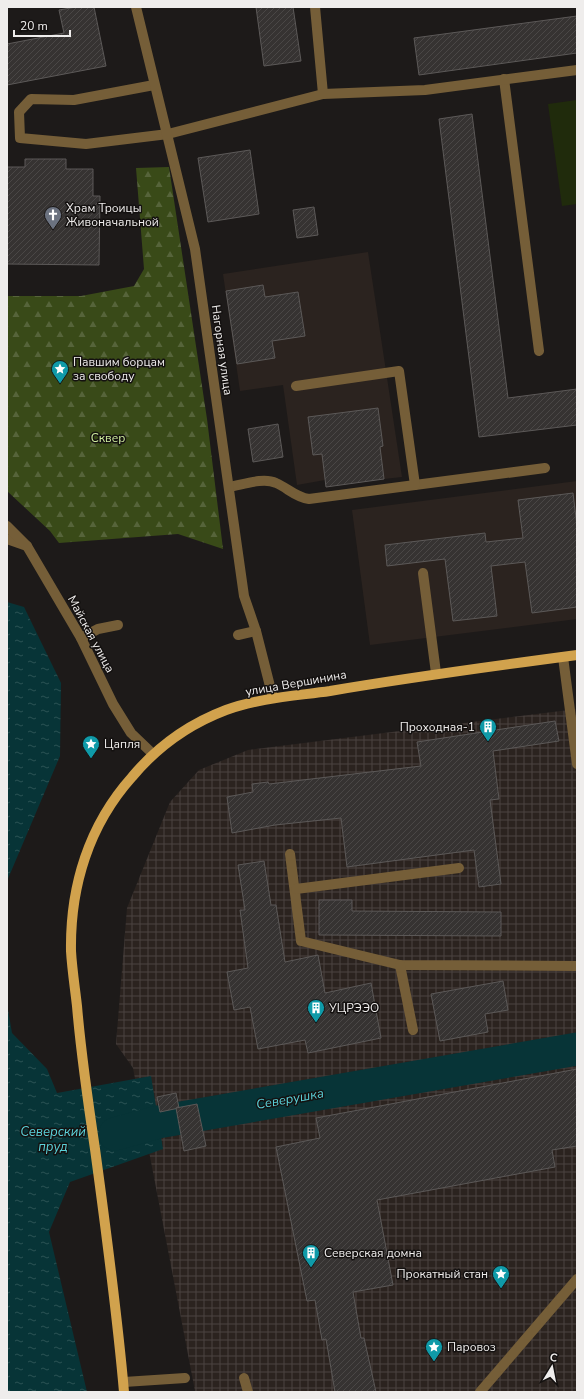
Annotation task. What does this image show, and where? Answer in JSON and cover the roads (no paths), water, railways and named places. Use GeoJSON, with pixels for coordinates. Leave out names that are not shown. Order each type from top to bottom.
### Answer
{"type":"FeatureCollection","features":[{"type":"Feature","properties":{"kind":"main road","name":"улица Вершинина"},"geometry":{"type":"LineString","coordinates":[[124,1387],[105,1220],[81,1049],[71,950],[74,901],[83,861],[108,806],[152,754],[180,734],[213,716],[236,707],[274,698],[436,673],[577,655]]}},
{"type":"Feature","properties":{"kind":"street","name":"Нагорная улица"},"geometry":{"type":"LineString","coordinates":[[136,7],[195,250],[244,596],[256,631],[274,698]]}},
{"type":"Feature","properties":{"kind":"street"},"geometry":{"type":"LineString","coordinates":[[315,7],[323,94]]}},
{"type":"Feature","properties":{"kind":"street"},"geometry":{"type":"LineString","coordinates":[[154,85],[74,100],[31,99],[19,112],[20,138],[86,144],[168,134],[323,94],[425,90],[577,70]]}},
{"type":"Feature","properties":{"kind":"street"},"geometry":{"type":"LineString","coordinates":[[504,80],[539,351]]}},
{"type":"Feature","properties":{"kind":"street"},"geometry":{"type":"LineString","coordinates":[[296,386],[399,371],[415,485]]}},
{"type":"Feature","properties":{"kind":"street"},"geometry":{"type":"LineString","coordinates":[[229,487],[271,481],[283,486],[296,496],[309,499],[545,468]]}},
{"type":"Feature","properties":{"kind":"street","name":"Майская улица"},"geometry":{"type":"LineString","coordinates":[[7,526],[27,546],[81,638],[113,704],[131,733],[152,754]]}},
{"type":"Feature","properties":{"kind":"street"},"geometry":{"type":"LineString","coordinates":[[7,539],[27,546]]}},
{"type":"Feature","properties":{"kind":"street"},"geometry":{"type":"LineString","coordinates":[[423,573],[436,673]]}},
{"type":"Feature","properties":{"kind":"street"},"geometry":{"type":"LineString","coordinates":[[81,638],[98,629],[118,625]]}},
{"type":"Feature","properties":{"kind":"street"},"geometry":{"type":"LineString","coordinates":[[238,635],[256,631]]}},
{"type":"Feature","properties":{"kind":"street"},"geometry":{"type":"LineString","coordinates":[[563,657],[577,764]]}},
{"type":"Feature","properties":{"kind":"street"},"geometry":{"type":"LineString","coordinates":[[290,854],[302,941],[400,965],[577,966]]}},
{"type":"Feature","properties":{"kind":"street"},"geometry":{"type":"LineString","coordinates":[[296,890],[459,868]]}},
{"type":"Feature","properties":{"kind":"street"},"geometry":{"type":"LineString","coordinates":[[400,965],[413,1030]]}},
{"type":"Feature","properties":{"kind":"street"},"geometry":{"type":"LineString","coordinates":[[480,1392],[577,1279]]}},
{"type":"Feature","properties":{"kind":"street"},"geometry":{"type":"LineString","coordinates":[[124,1387],[185,1378]]}},
{"type":"Feature","properties":{"kind":"street"},"geometry":{"type":"LineString","coordinates":[[244,1378],[248,1392]]}},
{"type":"Feature","properties":{"kind":"water"},"geometry":{"type":"Polygon","coordinates":[[[7,602],[24,607],[61,683],[60,756],[7,881],[7,602]]]}},
{"type":"Feature","properties":{"kind":"water","name":"Северский пруд"},"geometry":{"type":"Polygon","coordinates":[[[7,1004],[12,1033],[47,1069],[57,1093],[151,1076],[163,1149],[70,1182],[49,1232],[87,1392],[7,1392],[7,1004]]]}},
{"type":"Feature","properties":{"kind":"waterway","name":"Северушка"},"geometry":{"type":"LineString","coordinates":[[115,1134],[158,1122],[577,1049]]}},
{"type":"Feature","properties":{"kind":"place","name":"Храм Троицы Живоначальной"},"geometry":{"type":"Point","coordinates":[53,230]}},
{"type":"Feature","properties":{"kind":"place","name":"Павшим борцам за свободу"},"geometry":{"type":"Point","coordinates":[60,384]}},
{"type":"Feature","properties":{"kind":"place","name":"Проходная-1"},"geometry":{"type":"Point","coordinates":[488,742]}},
{"type":"Feature","properties":{"kind":"place","name":"Цапля"},"geometry":{"type":"Point","coordinates":[91,759]}},
{"type":"Feature","properties":{"kind":"place","name":"УЦРЭЭО"},"geometry":{"type":"Point","coordinates":[316,1023]}},
{"type":"Feature","properties":{"kind":"place","name":"Северская домна"},"geometry":{"type":"Point","coordinates":[311,1268]}},
{"type":"Feature","properties":{"kind":"place","name":"Прокатный стан"},"geometry":{"type":"Point","coordinates":[501,1289]}},
{"type":"Feature","properties":{"kind":"place","name":"Паровоз"},"geometry":{"type":"Point","coordinates":[434,1362]}},
{"type":"Feature","properties":{"kind":"park label","name":"Сквер"},"geometry":{"type":"Point","coordinates":[108,438]}}]}
